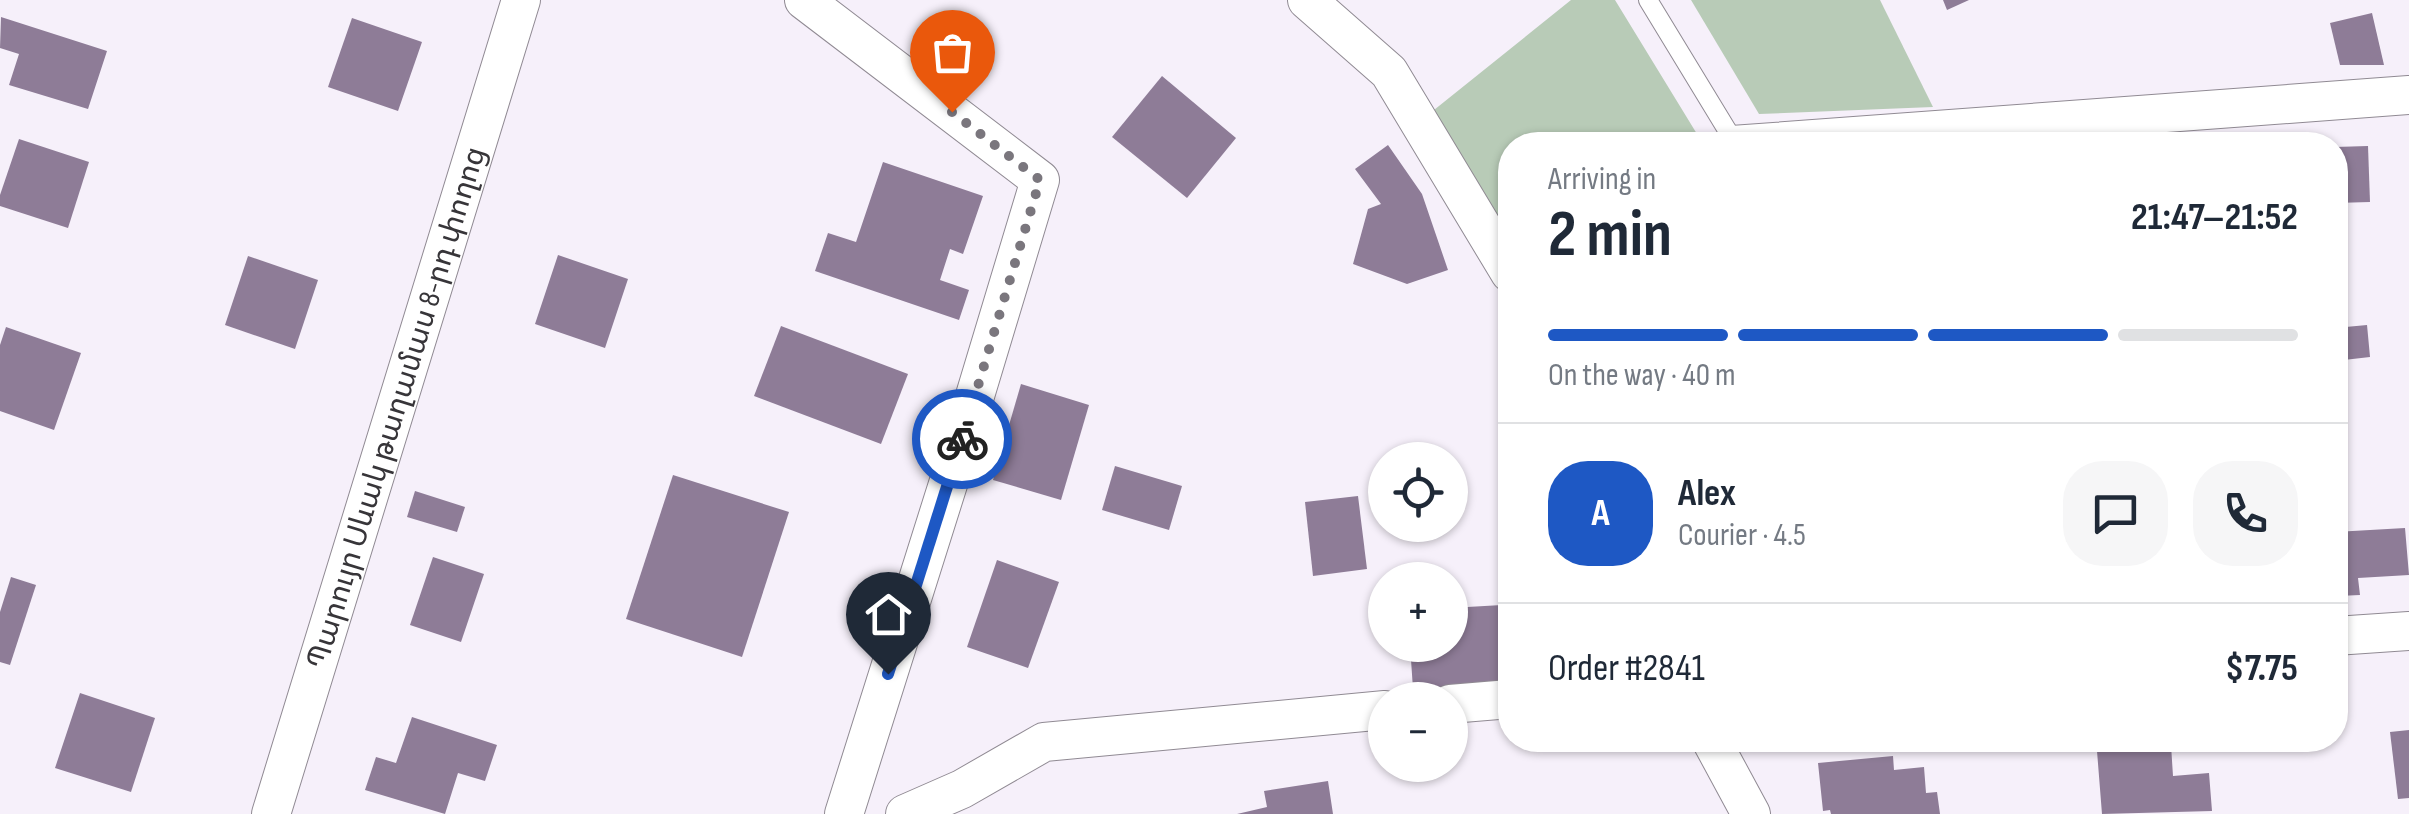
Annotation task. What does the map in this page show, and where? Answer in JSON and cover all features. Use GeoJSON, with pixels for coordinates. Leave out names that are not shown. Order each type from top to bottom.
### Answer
{"type":"FeatureCollection","features":[{"type":"Feature","properties":{"kind":"street","name":"Պարույր Սևակ թաղամաս 8-րդ փողոց"},"geometry":{"type":"LineString","coordinates":[[271,814],[521,0]]}},
{"type":"Feature","properties":{"kind":"street"},"geometry":{"type":"LineString","coordinates":[[804,0],[1040,180],[844,814]]}},
{"type":"Feature","properties":{"kind":"street"},"geometry":{"type":"LineString","coordinates":[[1307,0],[1390,72],[1498,254]]}},
{"type":"Feature","properties":{"kind":"street"},"geometry":{"type":"LineString","coordinates":[[1899,132],[2409,95]]}},
{"type":"Feature","properties":{"kind":"street"},"geometry":{"type":"LineString","coordinates":[[2348,635],[2409,631]]}},
{"type":"Feature","properties":{"kind":"street"},"geometry":{"type":"LineString","coordinates":[[1468,702],[1498,700]]}},
{"type":"Feature","properties":{"kind":"street"},"geometry":{"type":"LineString","coordinates":[[904,814],[962,789],[1044,742],[1368,712]]}},
{"type":"Feature","properties":{"kind":"street"},"geometry":{"type":"LineString","coordinates":[[1717,752],[1751,814]]}},
{"type":"Feature","properties":{"kind":"lane"},"geometry":{"type":"LineString","coordinates":[[1648,0],[1727,132]]}},
{"type":"Feature","properties":{"kind":"green space"},"geometry":{"type":"Polygon","coordinates":[[[1571,0],[1615,0],[1696,132],[1498,132],[1498,216],[1429,114],[1571,0]]]}},
{"type":"Feature","properties":{"kind":"green space"},"geometry":{"type":"Polygon","coordinates":[[[1691,0],[1880,0],[1933,107],[1759,114],[1691,0]]]}},
{"type":"Feature","properties":{"kind":"building"},"geometry":{"type":"Polygon","coordinates":[[[1943,0],[1969,0],[1947,10],[1943,0]]]}},
{"type":"Feature","properties":{"kind":"building"},"geometry":{"type":"Polygon","coordinates":[[[2372,13],[2384,65],[2340,65],[2330,23],[2372,13]]]}},
{"type":"Feature","properties":{"kind":"building"},"geometry":{"type":"Polygon","coordinates":[[[1,17],[107,51],[88,109],[9,85],[19,54],[0,48],[1,17]]]}},
{"type":"Feature","properties":{"kind":"building"},"geometry":{"type":"Polygon","coordinates":[[[352,18],[422,42],[398,111],[328,87],[352,18]]]}},
{"type":"Feature","properties":{"kind":"building"},"geometry":{"type":"Polygon","coordinates":[[[1162,76],[1236,138],[1187,198],[1112,137],[1162,76]]]}},
{"type":"Feature","properties":{"kind":"building"},"geometry":{"type":"Polygon","coordinates":[[[19,139],[89,162],[68,228],[0,206],[0,195],[19,139]]]}},
{"type":"Feature","properties":{"kind":"building"},"geometry":{"type":"Polygon","coordinates":[[[1388,145],[1422,194],[1448,270],[1407,284],[1353,264],[1368,209],[1381,204],[1355,169],[1388,145]]]}},
{"type":"Feature","properties":{"kind":"building"},"geometry":{"type":"Polygon","coordinates":[[[2368,146],[2370,202],[2348,203],[2348,147],[2368,146]]]}},
{"type":"Feature","properties":{"kind":"building"},"geometry":{"type":"Polygon","coordinates":[[[883,162],[983,196],[963,254],[950,249],[940,280],[969,290],[959,320],[815,271],[828,233],[856,242],[883,162]]]}},
{"type":"Feature","properties":{"kind":"building"},"geometry":{"type":"Polygon","coordinates":[[[558,255],[628,279],[605,348],[535,324],[558,255]]]}},
{"type":"Feature","properties":{"kind":"building"},"geometry":{"type":"Polygon","coordinates":[[[248,256],[318,280],[295,349],[225,325],[248,256]]]}},
{"type":"Feature","properties":{"kind":"building"},"geometry":{"type":"Polygon","coordinates":[[[2367,325],[2370,357],[2348,360],[2348,327],[2367,325]]]}},
{"type":"Feature","properties":{"kind":"building"},"geometry":{"type":"Polygon","coordinates":[[[781,326],[908,374],[881,444],[754,396],[781,326]]]}},
{"type":"Feature","properties":{"kind":"building"},"geometry":{"type":"Polygon","coordinates":[[[6,327],[81,353],[54,430],[0,411],[0,345],[6,327]]]}},
{"type":"Feature","properties":{"kind":"building"},"geometry":{"type":"Polygon","coordinates":[[[1021,384],[1089,405],[1061,500],[993,480],[1021,384]]]}},
{"type":"Feature","properties":{"kind":"building"},"geometry":{"type":"Polygon","coordinates":[[[1115,466],[1182,486],[1169,530],[1102,510],[1115,466]]]}},
{"type":"Feature","properties":{"kind":"building"},"geometry":{"type":"Polygon","coordinates":[[[673,475],[789,512],[742,657],[626,619],[673,475]]]}},
{"type":"Feature","properties":{"kind":"building"},"geometry":{"type":"Polygon","coordinates":[[[415,491],[465,507],[457,532],[407,517],[415,491]]]}},
{"type":"Feature","properties":{"kind":"building"},"geometry":{"type":"Polygon","coordinates":[[[1358,496],[1367,569],[1313,576],[1305,502],[1358,496]]]}},
{"type":"Feature","properties":{"kind":"building"},"geometry":{"type":"Polygon","coordinates":[[[2405,528],[2409,575],[2358,578],[2360,595],[2348,596],[2348,531],[2405,528]]]}},
{"type":"Feature","properties":{"kind":"building"},"geometry":{"type":"Polygon","coordinates":[[[433,557],[484,574],[461,642],[410,625],[433,557]]]}},
{"type":"Feature","properties":{"kind":"building"},"geometry":{"type":"Polygon","coordinates":[[[997,560],[1059,582],[1028,668],[967,647],[997,560]]]}},
{"type":"Feature","properties":{"kind":"building"},"geometry":{"type":"Polygon","coordinates":[[[11,577],[36,585],[10,665],[0,662],[0,612],[11,577]]]}},
{"type":"Feature","properties":{"kind":"building"},"geometry":{"type":"Polygon","coordinates":[[[1498,605],[1498,684],[1413,682],[1411,662],[1468,662],[1468,607],[1498,605]]]}},
{"type":"Feature","properties":{"kind":"building"},"geometry":{"type":"Polygon","coordinates":[[[80,693],[155,718],[131,792],[55,768],[80,693]]]}},
{"type":"Feature","properties":{"kind":"building"},"geometry":{"type":"Polygon","coordinates":[[[412,717],[497,745],[485,781],[458,773],[445,814],[365,790],[376,757],[396,763],[412,717]]]}},
{"type":"Feature","properties":{"kind":"building"},"geometry":{"type":"Polygon","coordinates":[[[2409,730],[2409,798],[2398,799],[2390,732],[2409,730]]]}},
{"type":"Feature","properties":{"kind":"building"},"geometry":{"type":"Polygon","coordinates":[[[2097,752],[2171,752],[2173,776],[2209,773],[2212,811],[2102,814],[2097,752]]]}},
{"type":"Feature","properties":{"kind":"building"},"geometry":{"type":"Polygon","coordinates":[[[1893,756],[1894,770],[1924,767],[1926,793],[1937,792],[1940,814],[1823,811],[1818,763],[1893,756]]]}},
{"type":"Feature","properties":{"kind":"building"},"geometry":{"type":"Polygon","coordinates":[[[1328,781],[1333,814],[1237,814],[1267,807],[1264,791],[1328,781]]]}},
{"type":"Feature","properties":{"kind":"way so far"},"geometry":{"type":"LineString","coordinates":[[952,112],[1040,180],[962,439]]}},
{"type":"Feature","properties":{"kind":"route"},"geometry":{"type":"LineString","coordinates":[[888,674],[962,439]]}}]}
